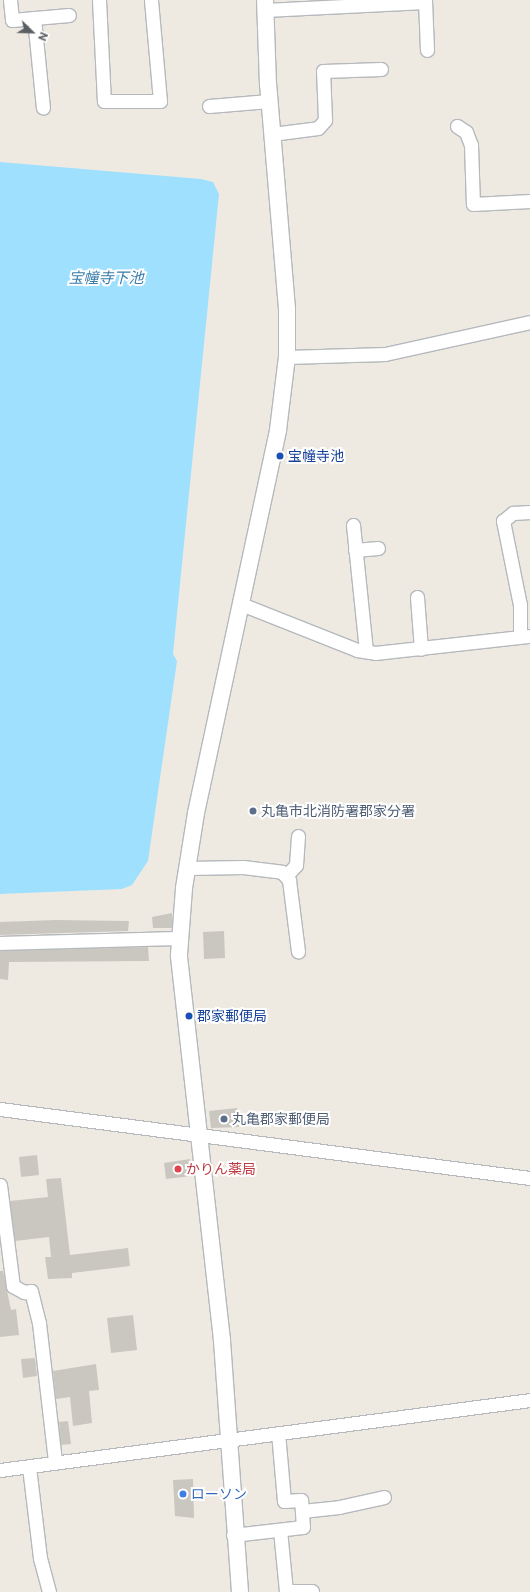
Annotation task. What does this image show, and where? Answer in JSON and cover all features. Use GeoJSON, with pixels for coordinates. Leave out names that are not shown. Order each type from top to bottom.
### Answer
{"type":"FeatureCollection","features":[{"type":"Feature","properties":{"kind":"street"},"geometry":{"type":"LineString","coordinates":[[10,0],[12,20],[69,15]]}},
{"type":"Feature","properties":{"kind":"street"},"geometry":{"type":"LineString","coordinates":[[99,0],[104,101],[160,101],[151,0]]}},
{"type":"Feature","properties":{"kind":"street"},"geometry":{"type":"LineString","coordinates":[[240,1592],[233,1535],[222,1340],[181,986],[179,938],[187,868],[240,604],[278,430],[287,357],[286,309],[269,101],[265,5],[425,1],[427,50]]}},
{"type":"Feature","properties":{"kind":"street"},"geometry":{"type":"LineString","coordinates":[[34,18],[43,108]]}},
{"type":"Feature","properties":{"kind":"street"},"geometry":{"type":"LineString","coordinates":[[272,134],[318,128],[325,120],[324,71],[381,69]]}},
{"type":"Feature","properties":{"kind":"street"},"geometry":{"type":"LineString","coordinates":[[209,106],[269,101]]}},
{"type":"Feature","properties":{"kind":"street"},"geometry":{"type":"LineString","coordinates":[[457,126],[466,132],[471,146],[473,204],[530,201]]}},
{"type":"Feature","properties":{"kind":"street"},"geometry":{"type":"LineString","coordinates":[[287,357],[385,354],[530,322]]}},
{"type":"Feature","properties":{"kind":"street"},"geometry":{"type":"LineString","coordinates":[[240,604],[366,651],[421,649],[525,636],[503,521],[512,513],[530,512]]}},
{"type":"Feature","properties":{"kind":"street"},"geometry":{"type":"LineString","coordinates":[[353,525],[366,651]]}},
{"type":"Feature","properties":{"kind":"street"},"geometry":{"type":"LineString","coordinates":[[355,550],[378,548]]}},
{"type":"Feature","properties":{"kind":"street"},"geometry":{"type":"LineString","coordinates":[[417,597],[421,649]]}},
{"type":"Feature","properties":{"kind":"street"},"geometry":{"type":"LineString","coordinates":[[286,876],[296,866],[298,836]]}},
{"type":"Feature","properties":{"kind":"street"},"geometry":{"type":"LineString","coordinates":[[187,868],[243,867],[282,872],[290,880],[298,951]]}},
{"type":"Feature","properties":{"kind":"street"},"geometry":{"type":"LineString","coordinates":[[0,943],[179,938]]}},
{"type":"Feature","properties":{"kind":"street"},"geometry":{"type":"LineString","coordinates":[[0,1110],[530,1178]]}},
{"type":"Feature","properties":{"kind":"street"},"geometry":{"type":"LineString","coordinates":[[0,1185],[12,1286],[24,1292],[31,1291],[39,1323],[55,1461]]}},
{"type":"Feature","properties":{"kind":"street"},"geometry":{"type":"LineString","coordinates":[[0,1470],[29,1467],[55,1461],[228,1440],[530,1400]]}},
{"type":"Feature","properties":{"kind":"street"},"geometry":{"type":"LineString","coordinates":[[233,1535],[304,1527],[301,1500],[284,1501],[278,1433]]}},
{"type":"Feature","properties":{"kind":"street"},"geometry":{"type":"LineString","coordinates":[[29,1467],[40,1558],[49,1592]]}},
{"type":"Feature","properties":{"kind":"street"},"geometry":{"type":"LineString","coordinates":[[302,1511],[339,1507],[384,1497]]}},
{"type":"Feature","properties":{"kind":"street"},"geometry":{"type":"LineString","coordinates":[[280,1530],[286,1591],[312,1591]]}},
{"type":"Feature","properties":{"kind":"water","name":"宝幢寺下池"},"geometry":{"type":"Polygon","coordinates":[[[0,162],[201,179],[213,182],[219,194],[173,654],[177,661],[148,861],[132,885],[122,889],[0,894],[0,162]]]}},
{"type":"Feature","properties":{"kind":"building"},"geometry":{"type":"Polygon","coordinates":[[[172,913],[172,928],[153,928],[152,917],[172,913]]]}},
{"type":"Feature","properties":{"kind":"building"},"geometry":{"type":"Polygon","coordinates":[[[56,920],[129,921],[128,931],[0,935],[0,922],[56,920]]]}},
{"type":"Feature","properties":{"kind":"building"},"geometry":{"type":"Polygon","coordinates":[[[224,931],[225,958],[204,959],[203,932],[224,931]]]}},
{"type":"Feature","properties":{"kind":"building"},"geometry":{"type":"Polygon","coordinates":[[[148,947],[149,961],[9,962],[8,980],[0,979],[0,951],[148,947]]]}},
{"type":"Feature","properties":{"kind":"building"},"geometry":{"type":"Polygon","coordinates":[[[237,1108],[239,1127],[211,1128],[209,1111],[237,1108]]]}},
{"type":"Feature","properties":{"kind":"building"},"geometry":{"type":"Polygon","coordinates":[[[37,1155],[39,1175],[21,1177],[19,1157],[37,1155]]]}},
{"type":"Feature","properties":{"kind":"building","name":"かりん薬局"},"geometry":{"type":"Polygon","coordinates":[[[190,1159],[192,1176],[166,1179],[164,1163],[190,1159]]]}},
{"type":"Feature","properties":{"kind":"building"},"geometry":{"type":"Polygon","coordinates":[[[61,1178],[70,1255],[128,1248],[130,1266],[72,1273],[72,1278],[48,1279],[45,1257],[51,1257],[49,1237],[15,1241],[10,1201],[48,1197],[46,1179],[61,1178]]]}},
{"type":"Feature","properties":{"kind":"building"},"geometry":{"type":"Polygon","coordinates":[[[0,1271],[3,1271],[11,1310],[16,1309],[19,1335],[0,1337],[0,1271]]]}},
{"type":"Feature","properties":{"kind":"building"},"geometry":{"type":"Polygon","coordinates":[[[133,1315],[137,1350],[111,1353],[107,1318],[133,1315]]]}},
{"type":"Feature","properties":{"kind":"building"},"geometry":{"type":"Polygon","coordinates":[[[35,1358],[37,1376],[23,1378],[21,1359],[35,1358]]]}},
{"type":"Feature","properties":{"kind":"building"},"geometry":{"type":"Polygon","coordinates":[[[96,1364],[99,1390],[89,1391],[92,1423],[73,1426],[70,1397],[56,1399],[53,1371],[96,1364]]]}},
{"type":"Feature","properties":{"kind":"building"},"geometry":{"type":"Polygon","coordinates":[[[68,1421],[71,1444],[61,1445],[59,1422],[68,1421]]]}},
{"type":"Feature","properties":{"kind":"building"},"geometry":{"type":"Polygon","coordinates":[[[193,1479],[194,1518],[175,1516],[173,1480],[193,1479]]]}},
{"type":"Feature","properties":{"kind":"place","name":"宝幢寺池"},"geometry":{"type":"Point","coordinates":[280,456]}},
{"type":"Feature","properties":{"kind":"place","name":"丸亀市北消防署郡家分署"},"geometry":{"type":"Point","coordinates":[253,811]}},
{"type":"Feature","properties":{"kind":"place","name":"郡家郵便局"},"geometry":{"type":"Point","coordinates":[189,1016]}},
{"type":"Feature","properties":{"kind":"place","name":"丸亀郡家郵便局"},"geometry":{"type":"Point","coordinates":[224,1119]}},
{"type":"Feature","properties":{"kind":"place","name":"かりん薬局"},"geometry":{"type":"Point","coordinates":[178,1169]}},
{"type":"Feature","properties":{"kind":"place","name":"ローソン"},"geometry":{"type":"Point","coordinates":[183,1494]}}]}
